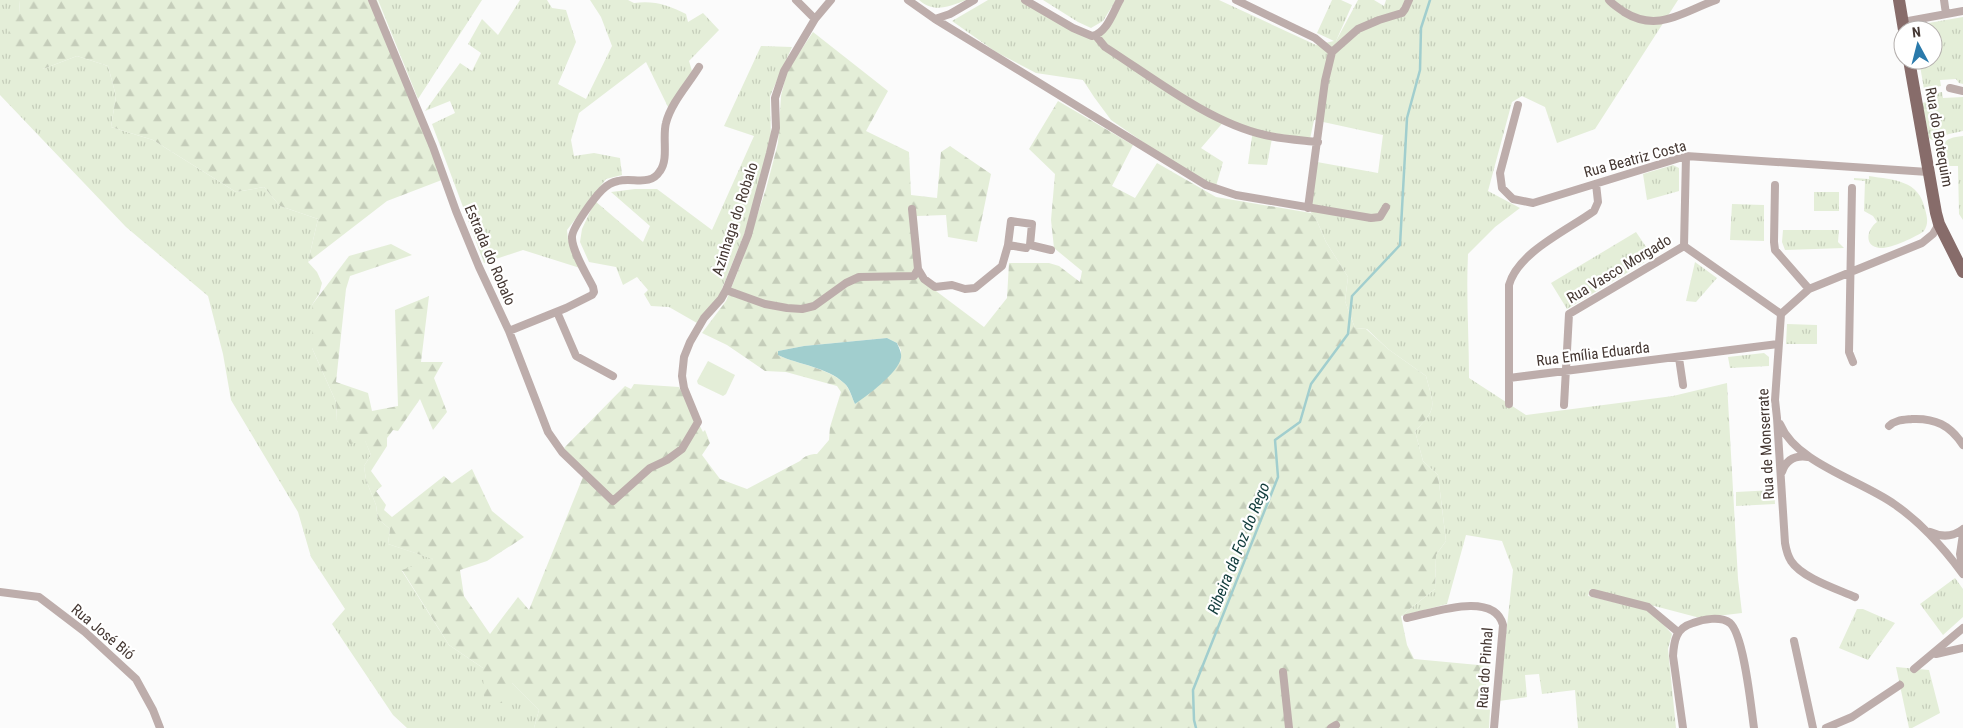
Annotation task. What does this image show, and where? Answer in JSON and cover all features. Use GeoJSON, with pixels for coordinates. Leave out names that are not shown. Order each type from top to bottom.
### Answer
{"type":"FeatureCollection","features":[{"type":"Feature","properties":{"kind":"main road"},"geometry":{"type":"LineString","coordinates":[[1899,0],[1902,20]]}},
{"type":"Feature","properties":{"kind":"main road","name":"Rua do Botequim"},"geometry":{"type":"LineString","coordinates":[[1911,70],[1938,224],[1963,272]]}},
{"type":"Feature","properties":{"kind":"street","name":"Estrada do Robalo"},"geometry":{"type":"LineString","coordinates":[[372,0],[433,146],[456,211],[479,267],[509,331],[548,432],[554,442],[575,464],[614,501]]}},
{"type":"Feature","properties":{"kind":"street"},"geometry":{"type":"LineString","coordinates":[[796,0],[815,19]]}},
{"type":"Feature","properties":{"kind":"street","name":"Azinhaga do Robalo"},"geometry":{"type":"LineString","coordinates":[[614,501],[650,468],[667,460],[682,449],[695,429],[698,422],[684,388],[682,376],[684,357],[690,342],[704,318],[721,300],[748,235],[776,128],[775,98],[784,71],[815,19],[831,0]]}},
{"type":"Feature","properties":{"kind":"street"},"geometry":{"type":"LineString","coordinates":[[908,0],[1206,185],[1236,195],[1371,218],[1380,217],[1386,207]]}},
{"type":"Feature","properties":{"kind":"street"},"geometry":{"type":"LineString","coordinates":[[935,18],[950,14],[974,0]]}},
{"type":"Feature","properties":{"kind":"street"},"geometry":{"type":"LineString","coordinates":[[1025,0],[1088,36],[1096,36],[1105,26],[1120,0]]}},
{"type":"Feature","properties":{"kind":"street"},"geometry":{"type":"LineString","coordinates":[[1236,0],[1315,38],[1332,52]]}},
{"type":"Feature","properties":{"kind":"street"},"geometry":{"type":"LineString","coordinates":[[1308,208],[1325,81],[1332,52],[1358,29],[1402,13],[1409,0]]}},
{"type":"Feature","properties":{"kind":"street"},"geometry":{"type":"LineString","coordinates":[[1609,0],[1632,17],[1652,22],[1681,14],[1716,0]]}},
{"type":"Feature","properties":{"kind":"street"},"geometry":{"type":"LineString","coordinates":[[1944,0],[1946,14]]}},
{"type":"Feature","properties":{"kind":"street"},"geometry":{"type":"LineString","coordinates":[[1924,20],[1963,11]]}},
{"type":"Feature","properties":{"kind":"street"},"geometry":{"type":"LineString","coordinates":[[1096,36],[1105,47],[1180,96],[1214,115],[1264,135],[1318,142]]}},
{"type":"Feature","properties":{"kind":"street"},"geometry":{"type":"LineString","coordinates":[[509,331],[587,299],[594,292],[573,242],[573,232],[602,190],[619,180],[648,181],[659,173],[664,159],[666,123],[670,110],[699,67]]}},
{"type":"Feature","properties":{"kind":"street"},"geometry":{"type":"LineString","coordinates":[[1950,88],[1963,91]]}},
{"type":"Feature","properties":{"kind":"street","name":"Rua Beatriz Costa"},"geometry":{"type":"LineString","coordinates":[[1518,105],[1500,174],[1502,188],[1513,199],[1533,203],[1686,156],[1928,172]]}},
{"type":"Feature","properties":{"kind":"street"},"geometry":{"type":"LineString","coordinates":[[1686,156],[1684,246],[1781,314],[1809,289],[1922,243],[1933,234],[1938,224]]}},
{"type":"Feature","properties":{"kind":"street"},"geometry":{"type":"LineString","coordinates":[[1509,404],[1510,285],[1512,278],[1519,267],[1545,242],[1594,211],[1598,200],[1596,184]]}},
{"type":"Feature","properties":{"kind":"street"},"geometry":{"type":"LineString","coordinates":[[1775,185],[1775,250],[1809,289]]}},
{"type":"Feature","properties":{"kind":"street"},"geometry":{"type":"LineString","coordinates":[[1852,188],[1849,352],[1853,362]]}},
{"type":"Feature","properties":{"kind":"street"},"geometry":{"type":"LineString","coordinates":[[912,209],[918,269],[924,279],[935,287],[952,285],[965,289],[975,288],[1002,266],[1012,220],[1032,224],[1030,245],[1051,250]]}},
{"type":"Feature","properties":{"kind":"street"},"geometry":{"type":"LineString","coordinates":[[1008,245],[1026,248]]}},
{"type":"Feature","properties":{"kind":"street","name":"Rua Vasco Morgado"},"geometry":{"type":"LineString","coordinates":[[1564,405],[1569,314],[1684,246]]}},
{"type":"Feature","properties":{"kind":"street"},"geometry":{"type":"LineString","coordinates":[[726,290],[766,304],[787,308],[802,308],[814,306],[846,283],[858,277],[908,278],[914,276],[918,269]]}},
{"type":"Feature","properties":{"kind":"street"},"geometry":{"type":"LineString","coordinates":[[557,312],[576,356],[614,376]]}},
{"type":"Feature","properties":{"kind":"street","name":"Rua de Monserrate"},"geometry":{"type":"LineString","coordinates":[[1781,314],[1774,400],[1778,418],[1785,543],[1791,561],[1805,574],[1855,597]]}},
{"type":"Feature","properties":{"kind":"street","name":"Rua Emília Eduarda"},"geometry":{"type":"LineString","coordinates":[[1509,378],[1778,344]]}},
{"type":"Feature","properties":{"kind":"street"},"geometry":{"type":"LineString","coordinates":[[1679,358],[1683,385]]}},
{"type":"Feature","properties":{"kind":"street"},"geometry":{"type":"LineString","coordinates":[[1778,418],[1790,442],[1810,457],[1892,502],[1932,533],[1945,536],[1956,534],[1963,529]]}},
{"type":"Feature","properties":{"kind":"street"},"geometry":{"type":"LineString","coordinates":[[1889,426],[1902,420],[1928,419],[1937,421],[1950,428],[1963,445]]}},
{"type":"Feature","properties":{"kind":"street"},"geometry":{"type":"LineString","coordinates":[[1781,476],[1786,464],[1790,460],[1803,456],[1810,457]]}},
{"type":"Feature","properties":{"kind":"street"},"geometry":{"type":"LineString","coordinates":[[1925,528],[1963,573]]}},
{"type":"Feature","properties":{"kind":"street"},"geometry":{"type":"LineString","coordinates":[[1963,534],[1960,554],[1963,573]]}},
{"type":"Feature","properties":{"kind":"street","name":"Rua José Bió"},"geometry":{"type":"LineString","coordinates":[[0,592],[39,597],[85,632],[136,678],[160,728]]}},
{"type":"Feature","properties":{"kind":"street"},"geometry":{"type":"LineString","coordinates":[[1592,593],[1648,607],[1678,632]]}},
{"type":"Feature","properties":{"kind":"street","name":"Rua do Pinhal"},"geometry":{"type":"LineString","coordinates":[[1407,618],[1457,607],[1474,606],[1494,611],[1501,617],[1503,625],[1494,728]]}},
{"type":"Feature","properties":{"kind":"street"},"geometry":{"type":"LineString","coordinates":[[1683,728],[1672,656],[1678,632],[1683,626],[1712,619],[1723,620],[1730,624],[1740,638],[1754,728]]}},
{"type":"Feature","properties":{"kind":"street"},"geometry":{"type":"LineString","coordinates":[[1914,669],[1963,628]]}},
{"type":"Feature","properties":{"kind":"street"},"geometry":{"type":"LineString","coordinates":[[1794,641],[1812,728]]}},
{"type":"Feature","properties":{"kind":"street"},"geometry":{"type":"LineString","coordinates":[[1928,658],[1944,651],[1963,648]]}},
{"type":"Feature","properties":{"kind":"street"},"geometry":{"type":"LineString","coordinates":[[1283,672],[1289,728]]}},
{"type":"Feature","properties":{"kind":"street"},"geometry":{"type":"LineString","coordinates":[[1826,728],[1852,717],[1900,684]]}},
{"type":"Feature","properties":{"kind":"green space"},"geometry":{"type":"Polygon","coordinates":[[[0,0],[20,0],[19,14],[43,69],[77,56],[108,66],[116,96],[111,127],[153,140],[236,192],[264,187],[280,206],[318,219],[308,262],[317,272],[322,283],[319,294],[312,305],[312,348],[336,402],[337,421],[365,440],[371,455],[364,466],[366,480],[376,505],[378,519],[390,529],[388,544],[434,559],[402,571],[449,645],[483,668],[512,683],[539,710],[534,728],[407,728],[393,715],[332,624],[345,609],[311,557],[298,512],[231,400],[223,354],[208,296],[126,227],[0,95],[0,0]]]}},
{"type":"Feature","properties":{"kind":"green space"},"geometry":{"type":"Polygon","coordinates":[[[20,0],[377,0],[447,178],[387,201],[308,262],[318,219],[280,206],[264,187],[236,192],[153,140],[111,127],[116,96],[108,66],[77,56],[43,69],[19,62],[9,41],[9,23],[19,14],[20,0]]]}},
{"type":"Feature","properties":{"kind":"green space"},"geometry":{"type":"Polygon","coordinates":[[[378,0],[482,0],[418,99],[378,0]]]}},
{"type":"Feature","properties":{"kind":"green space"},"geometry":{"type":"Polygon","coordinates":[[[520,0],[547,0],[552,8],[566,10],[576,42],[558,84],[586,99],[612,46],[601,17],[590,0],[628,0],[634,3],[648,2],[661,4],[686,14],[688,22],[703,13],[719,30],[689,61],[692,71],[668,107],[646,62],[579,113],[571,140],[574,156],[594,153],[620,158],[622,175],[606,179],[567,230],[568,240],[580,268],[523,250],[484,263],[432,124],[455,113],[450,101],[425,111],[460,63],[472,71],[481,53],[468,44],[482,19],[498,35],[520,0]]]}},
{"type":"Feature","properties":{"kind":"green space"},"geometry":{"type":"Polygon","coordinates":[[[919,0],[967,0],[936,8],[919,0]]]}},
{"type":"Feature","properties":{"kind":"green space"},"geometry":{"type":"Polygon","coordinates":[[[988,0],[1020,0],[1050,11],[1092,35],[1105,28],[1123,0],[1219,0],[1316,45],[1334,41],[1317,33],[1332,0],[1341,0],[1352,5],[1336,41],[1358,0],[1374,0],[1384,6],[1386,0],[1678,0],[1595,129],[1557,143],[1545,107],[1522,96],[1512,102],[1488,191],[1520,208],[1495,227],[1468,254],[1467,285],[1469,378],[1526,415],[1673,396],[1727,383],[1738,579],[1742,613],[1700,618],[1590,589],[1588,596],[1651,611],[1672,634],[1668,649],[1676,728],[1578,728],[1575,690],[1542,694],[1539,674],[1525,675],[1527,697],[1499,701],[1513,570],[1502,541],[1466,535],[1447,604],[1401,616],[1435,589],[1436,555],[1446,541],[1438,475],[1423,461],[1415,431],[1431,411],[1431,394],[1426,376],[1388,349],[1367,329],[1355,328],[1345,301],[1348,277],[1326,242],[1317,221],[1311,213],[1317,162],[1378,173],[1383,135],[1314,120],[1310,139],[1273,133],[1267,165],[1248,164],[1253,130],[1226,119],[1201,148],[1223,162],[1216,186],[1194,177],[1111,120],[1083,80],[1036,73],[996,52],[952,21],[988,0]]]}},
{"type":"Feature","properties":{"kind":"green space"},"geometry":{"type":"Polygon","coordinates":[[[1043,0],[1116,0],[1103,21],[1091,28],[1043,0]]]}},
{"type":"Feature","properties":{"kind":"green space"},"geometry":{"type":"Polygon","coordinates":[[[1963,17],[1963,84],[1959,83],[1956,79],[1940,80],[1941,86],[1924,89],[1921,70],[1943,70],[1943,20],[1963,17]]]}},
{"type":"Feature","properties":{"kind":"green space"},"geometry":{"type":"Polygon","coordinates":[[[813,32],[888,91],[866,131],[909,152],[911,195],[937,198],[941,152],[950,146],[991,174],[977,242],[948,237],[946,215],[917,216],[920,279],[984,327],[1007,298],[1009,263],[1049,263],[1059,266],[1080,282],[1082,271],[1054,248],[1051,220],[1055,174],[1029,149],[1058,101],[1133,145],[1112,186],[1135,198],[1157,163],[1216,197],[1311,213],[1317,221],[1326,242],[1348,277],[1345,301],[1355,328],[1366,329],[1388,349],[1426,376],[1432,401],[1431,411],[1415,431],[1423,461],[1438,475],[1446,541],[1436,555],[1435,589],[1401,616],[1407,645],[1414,659],[1489,666],[1483,703],[1490,710],[1489,728],[534,728],[539,710],[512,683],[503,703],[484,703],[483,668],[449,645],[402,570],[433,559],[388,544],[390,529],[378,519],[376,505],[366,480],[364,466],[371,455],[365,441],[350,444],[337,421],[336,402],[312,348],[312,305],[349,256],[391,244],[412,255],[350,276],[346,289],[336,382],[368,393],[372,411],[398,406],[395,310],[429,296],[421,362],[443,362],[434,378],[447,412],[433,430],[420,399],[398,431],[393,430],[387,438],[387,446],[371,471],[382,486],[376,491],[386,505],[384,510],[392,517],[444,476],[452,483],[472,469],[492,511],[524,537],[487,561],[460,570],[464,596],[490,634],[518,597],[529,610],[583,477],[564,448],[625,386],[631,389],[634,384],[679,387],[703,432],[705,430],[710,443],[702,455],[720,479],[747,489],[807,456],[817,454],[829,440],[830,427],[841,392],[837,386],[786,372],[765,371],[727,345],[702,333],[726,301],[742,261],[766,189],[778,143],[781,96],[787,71],[813,32]],[[887,338],[804,346],[778,351],[778,355],[829,373],[837,378],[847,387],[855,404],[901,359],[901,350],[897,343],[887,338]]]}},
{"type":"Feature","properties":{"kind":"green space"},"geometry":{"type":"Polygon","coordinates":[[[761,46],[792,47],[770,96],[771,142],[745,232],[719,296],[697,323],[669,307],[651,306],[644,294],[648,290],[637,277],[623,285],[616,267],[589,262],[580,242],[582,229],[595,201],[643,242],[650,226],[611,192],[657,189],[712,230],[754,136],[724,126],[761,46]]]}},
{"type":"Feature","properties":{"kind":"green space"},"geometry":{"type":"Polygon","coordinates":[[[1942,92],[1943,98],[1963,97],[1963,131],[1932,140],[1929,138],[1922,103],[1926,102],[1925,95],[1942,92]]]}},
{"type":"Feature","properties":{"kind":"green space"},"geometry":{"type":"Polygon","coordinates":[[[1963,136],[1963,220],[1959,214],[1958,166],[1941,166],[1941,153],[1943,144],[1946,141],[1963,136]]]}},
{"type":"Feature","properties":{"kind":"green space"},"geometry":{"type":"Polygon","coordinates":[[[1673,165],[1679,168],[1679,191],[1647,200],[1643,174],[1673,165]]]}},
{"type":"Feature","properties":{"kind":"green space"},"geometry":{"type":"Polygon","coordinates":[[[1869,176],[1904,183],[1917,192],[1922,199],[1927,217],[1927,225],[1924,231],[1890,247],[1880,248],[1871,245],[1868,238],[1869,233],[1877,222],[1873,216],[1864,211],[1865,181],[1854,180],[1854,178],[1869,179],[1869,176]]]}},
{"type":"Feature","properties":{"kind":"green space"},"geometry":{"type":"Polygon","coordinates":[[[1814,192],[1839,192],[1839,211],[1814,211],[1814,192]]]}},
{"type":"Feature","properties":{"kind":"green space"},"geometry":{"type":"Polygon","coordinates":[[[1732,204],[1764,205],[1764,241],[1730,240],[1732,204]]]}},
{"type":"Feature","properties":{"kind":"green space"},"geometry":{"type":"Polygon","coordinates":[[[1783,230],[1839,230],[1838,242],[1844,248],[1785,250],[1782,242],[1783,230]]]}},
{"type":"Feature","properties":{"kind":"green space"},"geometry":{"type":"Polygon","coordinates":[[[1636,232],[1653,257],[1567,309],[1551,283],[1636,232]]]}},
{"type":"Feature","properties":{"kind":"green space"},"geometry":{"type":"Polygon","coordinates":[[[1695,262],[1717,278],[1696,302],[1686,301],[1695,262]]]}},
{"type":"Feature","properties":{"kind":"green space"},"geometry":{"type":"Polygon","coordinates":[[[1787,324],[1817,325],[1817,344],[1786,344],[1787,324]]]}},
{"type":"Feature","properties":{"kind":"green space"},"geometry":{"type":"Polygon","coordinates":[[[1764,353],[1769,357],[1769,366],[1730,368],[1728,357],[1764,353]]]}},
{"type":"Feature","properties":{"kind":"green space"},"geometry":{"type":"Polygon","coordinates":[[[708,361],[735,375],[726,394],[723,396],[698,384],[697,381],[708,361]]]}},
{"type":"Feature","properties":{"kind":"green space"},"geometry":{"type":"Polygon","coordinates":[[[1774,490],[1775,504],[1736,506],[1736,492],[1774,490]]]}},
{"type":"Feature","properties":{"kind":"green space"},"geometry":{"type":"Polygon","coordinates":[[[1955,578],[1963,589],[1963,617],[1943,635],[1920,604],[1955,578]]]}},
{"type":"Feature","properties":{"kind":"green space"},"geometry":{"type":"Polygon","coordinates":[[[1857,609],[1863,609],[1895,623],[1868,660],[1839,648],[1857,609]]]}},
{"type":"Feature","properties":{"kind":"green space"},"geometry":{"type":"Polygon","coordinates":[[[1896,667],[1929,670],[1940,713],[1909,728],[1896,667]]]}},
{"type":"Feature","properties":{"kind":"water"},"geometry":{"type":"Polygon","coordinates":[[[887,338],[897,343],[901,354],[899,364],[881,384],[855,404],[848,388],[837,378],[829,373],[778,355],[778,351],[804,346],[887,338]]]}},
{"type":"Feature","properties":{"kind":"waterway","name":"Ribeira da Foz do Rego"},"geometry":{"type":"LineString","coordinates":[[1196,728],[1193,690],[1278,477],[1275,440],[1300,422],[1311,384],[1348,334],[1352,296],[1400,245],[1407,118],[1420,70],[1421,28],[1430,0]]}}]}
